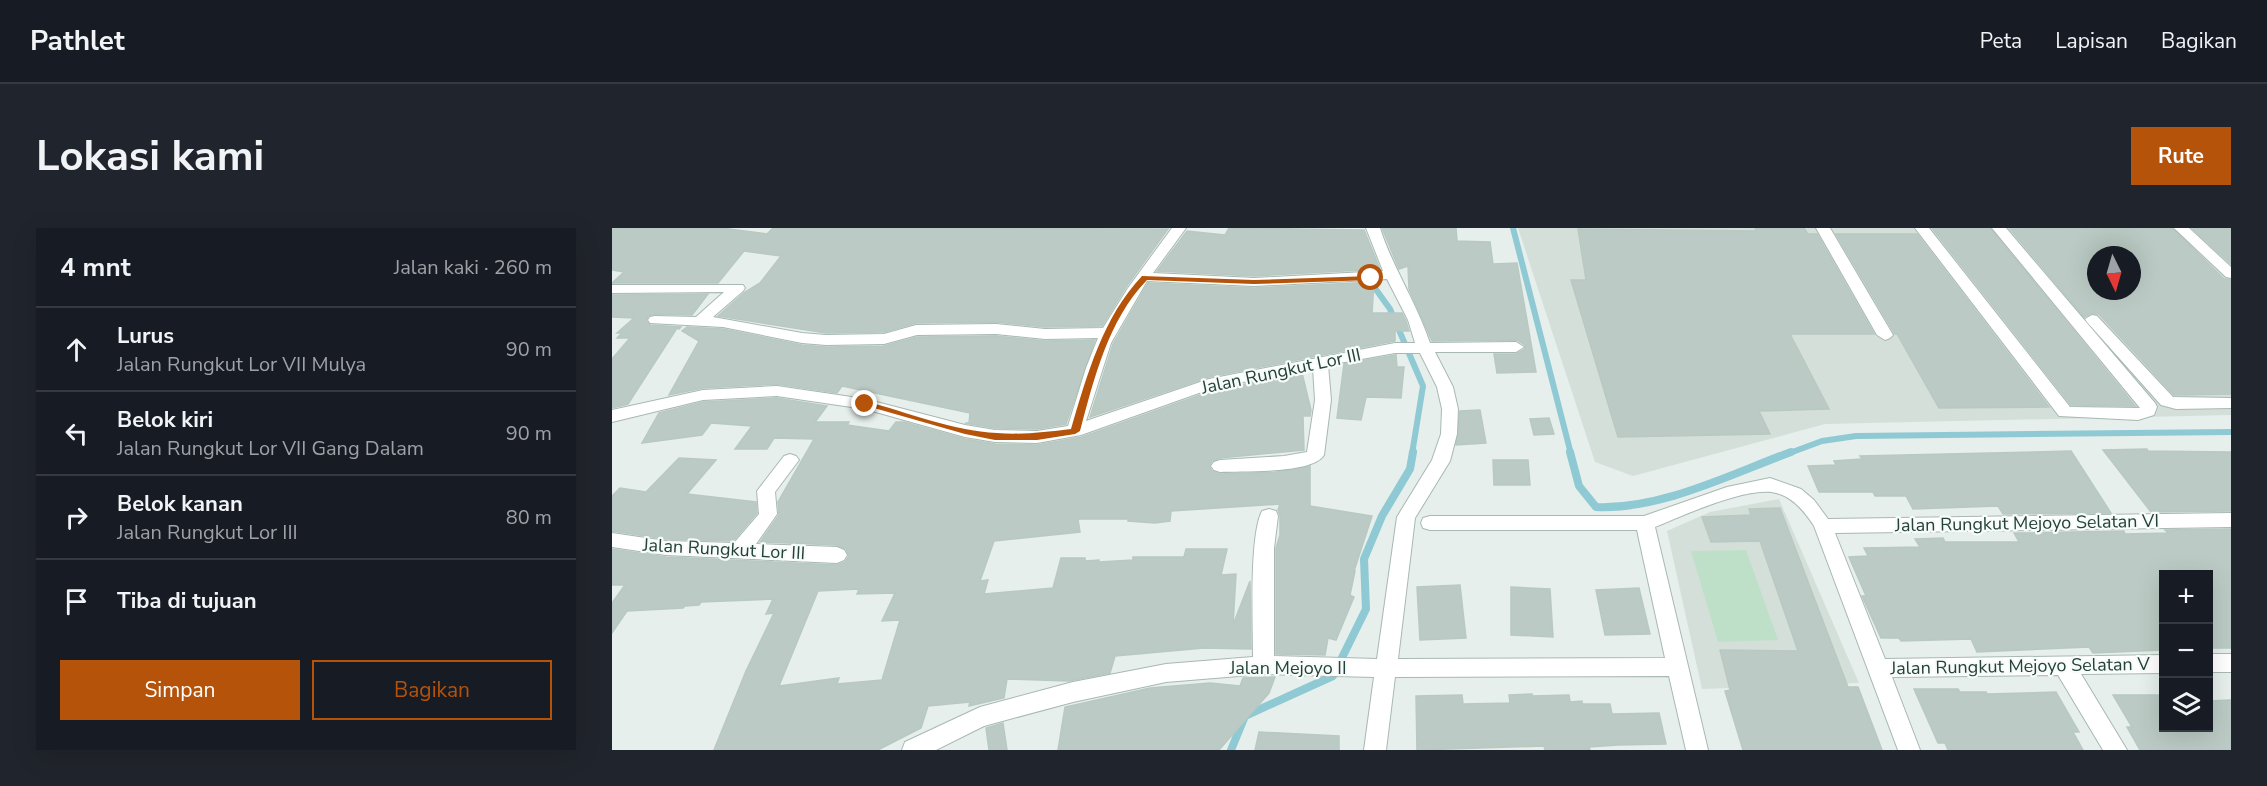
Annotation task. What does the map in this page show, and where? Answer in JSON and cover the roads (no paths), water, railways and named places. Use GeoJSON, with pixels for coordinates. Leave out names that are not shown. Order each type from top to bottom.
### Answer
{"type":"FeatureCollection","features":[{"type":"Feature","properties":{"kind":"street"},"geometry":{"type":"LineString","coordinates":[[1075,431],[1089,382],[1108,333],[1136,287],[1179,228]]}},
{"type":"Feature","properties":{"kind":"street"},"geometry":{"type":"LineString","coordinates":[[1373,228],[1377,244],[1415,320],[1420,347],[1445,387],[1450,409],[1449,434],[1441,461],[1406,516],[1375,750]]}},
{"type":"Feature","properties":{"kind":"street"},"geometry":{"type":"LineString","coordinates":[[1823,228],[1885,335]]}},
{"type":"Feature","properties":{"kind":"street"},"geometry":{"type":"LineString","coordinates":[[1912,228],[2057,414]]}},
{"type":"Feature","properties":{"kind":"street"},"geometry":{"type":"LineString","coordinates":[[1922,228],[2065,412],[2138,414],[2148,411],[2149,407],[1999,228]]}},
{"type":"Feature","properties":{"kind":"street"},"geometry":{"type":"LineString","coordinates":[[2011,228],[2161,397],[2176,404],[2231,403]]}},
{"type":"Feature","properties":{"kind":"street"},"geometry":{"type":"LineString","coordinates":[[2181,228],[2231,274]]}},
{"type":"Feature","properties":{"kind":"street"},"geometry":{"type":"LineString","coordinates":[[1145,277],[1254,282],[1393,275]]}},
{"type":"Feature","properties":{"kind":"street"},"geometry":{"type":"LineString","coordinates":[[612,289],[738,288],[738,291],[701,320]]}},
{"type":"Feature","properties":{"kind":"street"},"geometry":{"type":"LineString","coordinates":[[656,320],[701,320],[826,340],[884,339],[916,330],[1002,329],[1045,334],[1108,333]]}},
{"type":"Feature","properties":{"kind":"street","name":"Jalan Rungkut Lor III"},"geometry":{"type":"LineString","coordinates":[[612,416],[703,395],[777,391],[865,404],[965,431],[995,436],[1037,437],[1075,431],[1209,384],[1320,362],[1395,348],[1516,347]]}},
{"type":"Feature","properties":{"kind":"street"},"geometry":{"type":"LineString","coordinates":[[1220,466],[1303,460],[1315,456],[1323,400],[1320,362]]}},
{"type":"Feature","properties":{"kind":"street"},"geometry":{"type":"LineString","coordinates":[[739,550],[766,518],[769,510],[765,497],[766,491],[790,460]]}},
{"type":"Feature","properties":{"kind":"street"},"geometry":{"type":"LineString","coordinates":[[1430,523],[1645,523],[1764,484],[1778,487],[1813,507],[1823,526],[1909,750]]}},
{"type":"Feature","properties":{"kind":"street"},"geometry":{"type":"LineString","coordinates":[[1263,665],[1264,548],[1269,516]]}},
{"type":"Feature","properties":{"kind":"street","name":"Jalan Rungkut Mejoyo Selatan VI"},"geometry":{"type":"LineString","coordinates":[[1823,526],[2231,520]]}},
{"type":"Feature","properties":{"kind":"street"},"geometry":{"type":"LineString","coordinates":[[1645,523],[1697,750]]}},
{"type":"Feature","properties":{"kind":"street","name":"Jalan Rungkut Lor III"},"geometry":{"type":"LineString","coordinates":[[612,540],[666,549],[837,555]]}},
{"type":"Feature","properties":{"kind":"street"},"geometry":{"type":"LineString","coordinates":[[2213,663],[2231,663]]}},
{"type":"Feature","properties":{"kind":"street","name":"Jalan Rungkut Mejoyo Selatan V"},"geometry":{"type":"LineString","coordinates":[[1876,668],[2159,664]]}},
{"type":"Feature","properties":{"kind":"street","name":"Jalan Mejoyo II"},"geometry":{"type":"LineString","coordinates":[[913,750],[980,717],[1073,692],[1167,673],[1263,665],[1386,668],[1677,667]]}},
{"type":"Feature","properties":{"kind":"street"},"geometry":{"type":"LineString","coordinates":[[2064,665],[2116,750]]}},
{"type":"Feature","properties":{"kind":"waterway"},"geometry":{"type":"LineString","coordinates":[[1513,228],[1571,454]]}},
{"type":"Feature","properties":{"kind":"waterway"},"geometry":{"type":"LineString","coordinates":[[1357,263],[1390,309],[1423,386],[1412,454]]}},
{"type":"Feature","properties":{"kind":"waterway"},"geometry":{"type":"LineString","coordinates":[[1787,454],[1822,441],[1856,436],[2231,432]]}},
{"type":"Feature","properties":{"kind":"waterway"},"geometry":{"type":"LineString","coordinates":[[1231,750],[1245,716],[1333,676],[1366,609],[1364,559],[1382,516],[1410,469],[1413,452]]}},
{"type":"Feature","properties":{"kind":"waterway"},"geometry":{"type":"LineString","coordinates":[[1570,452],[1579,486],[1596,507],[1645,503],[1670,497],[1791,452]]}}]}
